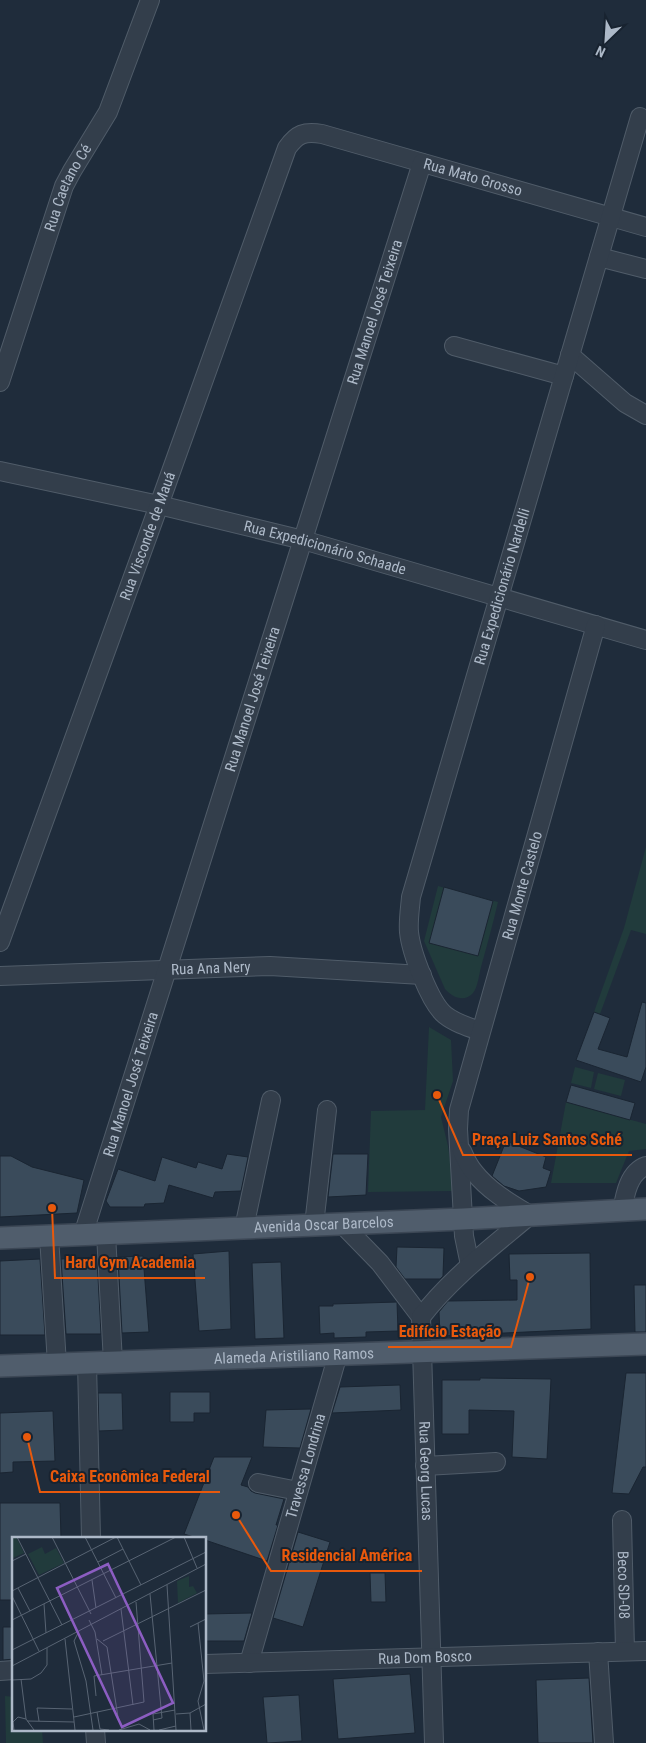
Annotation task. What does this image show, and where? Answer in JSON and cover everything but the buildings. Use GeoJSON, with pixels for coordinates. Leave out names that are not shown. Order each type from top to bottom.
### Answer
{"type":"FeatureCollection","features":[{"type":"Feature","properties":{"kind":"main road","name":"Avenida Oscar Barcelos"},"geometry":{"type":"LineString","coordinates":[[0,1238],[463,1219],[646,1209]]}},
{"type":"Feature","properties":{"kind":"main road","name":"Alameda Aristiliano Ramos"},"geometry":{"type":"LineString","coordinates":[[0,1366],[646,1344]]}},
{"type":"Feature","properties":{"kind":"street","name":"Rua Caetano Cé"},"geometry":{"type":"LineString","coordinates":[[0,382],[64,186],[108,112],[150,0]]}},
{"type":"Feature","properties":{"kind":"street","name":"Rua Expedicionário Nardelli"},"geometry":{"type":"LineString","coordinates":[[480,1031],[456,1022],[444,1014],[436,1005],[413,951],[409,931],[412,897],[640,117]]}},
{"type":"Feature","properties":{"kind":"street","name":"Rua Mato Grosso"},"geometry":{"type":"LineString","coordinates":[[301,134],[311,132],[322,134],[646,227]]}},
{"type":"Feature","properties":{"kind":"street","name":"Rua Visconde de Mauá"},"geometry":{"type":"LineString","coordinates":[[0,942],[287,148],[292,140],[301,134]]}},
{"type":"Feature","properties":{"kind":"street","name":"Rua Manoel José Teixeira"},"geometry":{"type":"LineString","coordinates":[[83,1234],[422,163]]}},
{"type":"Feature","properties":{"kind":"street"},"geometry":{"type":"LineString","coordinates":[[599,257],[646,269]]}},
{"type":"Feature","properties":{"kind":"street"},"geometry":{"type":"LineString","coordinates":[[454,346],[564,376]]}},
{"type":"Feature","properties":{"kind":"street"},"geometry":{"type":"LineString","coordinates":[[570,354],[625,403],[646,415]]}},
{"type":"Feature","properties":{"kind":"street","name":"Rua Expedicionário Schaade"},"geometry":{"type":"LineString","coordinates":[[0,471],[159,505],[303,540],[646,640]]}},
{"type":"Feature","properties":{"kind":"street","name":"Rua Monte Castelo"},"geometry":{"type":"LineString","coordinates":[[470,1265],[464,1236],[457,1119],[480,1031],[596,626]]}},
{"type":"Feature","properties":{"kind":"street","name":"Rua Ana Nery"},"geometry":{"type":"LineString","coordinates":[[0,976],[270,966],[422,975]]}},
{"type":"Feature","properties":{"kind":"street"},"geometry":{"type":"LineString","coordinates":[[244,1228],[271,1100]]}},
{"type":"Feature","properties":{"kind":"street"},"geometry":{"type":"LineString","coordinates":[[314,1225],[327,1110]]}},
{"type":"Feature","properties":{"kind":"street","name":"Rua Monte Castelo"},"geometry":{"type":"LineString","coordinates":[[459,1147],[473,1171],[486,1185],[502,1198],[530,1215]]}},
{"type":"Feature","properties":{"kind":"street"},"geometry":{"type":"LineString","coordinates":[[622,1211],[625,1195],[634,1174],[646,1166]]}},
{"type":"Feature","properties":{"kind":"street"},"geometry":{"type":"LineString","coordinates":[[341,1223],[380,1263],[421,1317],[438,1296],[470,1265],[530,1215]]}},
{"type":"Feature","properties":{"kind":"street"},"geometry":{"type":"LineString","coordinates":[[106,1234],[113,1362]]}},
{"type":"Feature","properties":{"kind":"street"},"geometry":{"type":"LineString","coordinates":[[49,1236],[57,1364]]}},
{"type":"Feature","properties":{"kind":"street","name":"Rua Georg Lucas"},"geometry":{"type":"LineString","coordinates":[[421,1317],[434,1743]]}},
{"type":"Feature","properties":{"kind":"street","name":"Travessa Londrina"},"geometry":{"type":"LineString","coordinates":[[249,1663],[338,1354]]}},
{"type":"Feature","properties":{"kind":"street"},"geometry":{"type":"LineString","coordinates":[[87,1363],[91,1537]]}},
{"type":"Feature","properties":{"kind":"street"},"geometry":{"type":"LineString","coordinates":[[425,1466],[496,1462]]}},
{"type":"Feature","properties":{"kind":"street"},"geometry":{"type":"LineString","coordinates":[[258,1483],[298,1491]]}},
{"type":"Feature","properties":{"kind":"street","name":"Beco SD-08"},"geometry":{"type":"LineString","coordinates":[[622,1520],[624,1651]]}},
{"type":"Feature","properties":{"kind":"street","name":"Rua Dom Bosco"},"geometry":{"type":"LineString","coordinates":[[206,1664],[646,1651]]}},
{"type":"Feature","properties":{"kind":"street"},"geometry":{"type":"LineString","coordinates":[[598,1652],[604,1743]]}},
{"type":"Feature","properties":{"kind":"street"},"geometry":{"type":"LineString","coordinates":[[95,1730],[96,1743]]}},
{"type":"Feature","properties":{"kind":"green space"},"geometry":{"type":"Polygon","coordinates":[[[646,847],[646,934],[631,930],[600,1014],[594,1012],[624,928],[646,847]]]}},
{"type":"Feature","properties":{"kind":"green space"},"geometry":{"type":"Polygon","coordinates":[[[438,886],[498,902],[476,987],[473,993],[466,998],[458,998],[445,989],[424,941],[438,886]]]}},
{"type":"Feature","properties":{"kind":"green space"},"geometry":{"type":"Polygon","coordinates":[[[429,1027],[451,1040],[453,1081],[441,1117],[448,1146],[454,1191],[368,1192],[371,1111],[425,1110],[429,1027]]]}},
{"type":"Feature","properties":{"kind":"green space"},"geometry":{"type":"Polygon","coordinates":[[[575,1067],[594,1072],[591,1088],[571,1083],[575,1067]]]}},
{"type":"Feature","properties":{"kind":"green space"},"geometry":{"type":"Polygon","coordinates":[[[598,1073],[625,1080],[621,1096],[594,1089],[598,1073]]]}},
{"type":"Feature","properties":{"kind":"green space"},"geometry":{"type":"Polygon","coordinates":[[[566,1102],[646,1124],[646,1149],[629,1151],[616,1183],[551,1183],[566,1102]]]}},
{"type":"Feature","properties":{"kind":"green space"},"geometry":{"type":"Polygon","coordinates":[[[5,1696],[12,1697],[12,1730],[42,1730],[43,1743],[6,1743],[5,1696]]]}},
{"type":"Feature","properties":{"kind":"place","name":"Praça Luiz Santos Sché"},"geometry":{"type":"Point","coordinates":[437,1095]}},
{"type":"Feature","properties":{"kind":"place","name":"Hard Gym Academia"},"geometry":{"type":"Point","coordinates":[52,1208]}},
{"type":"Feature","properties":{"kind":"place","name":"Edifício Estação"},"geometry":{"type":"Point","coordinates":[530,1277]}},
{"type":"Feature","properties":{"kind":"place","name":"Caixa Econômica Federal"},"geometry":{"type":"Point","coordinates":[27,1437]}},
{"type":"Feature","properties":{"kind":"place","name":"Residencial América"},"geometry":{"type":"Point","coordinates":[236,1515]}}]}
